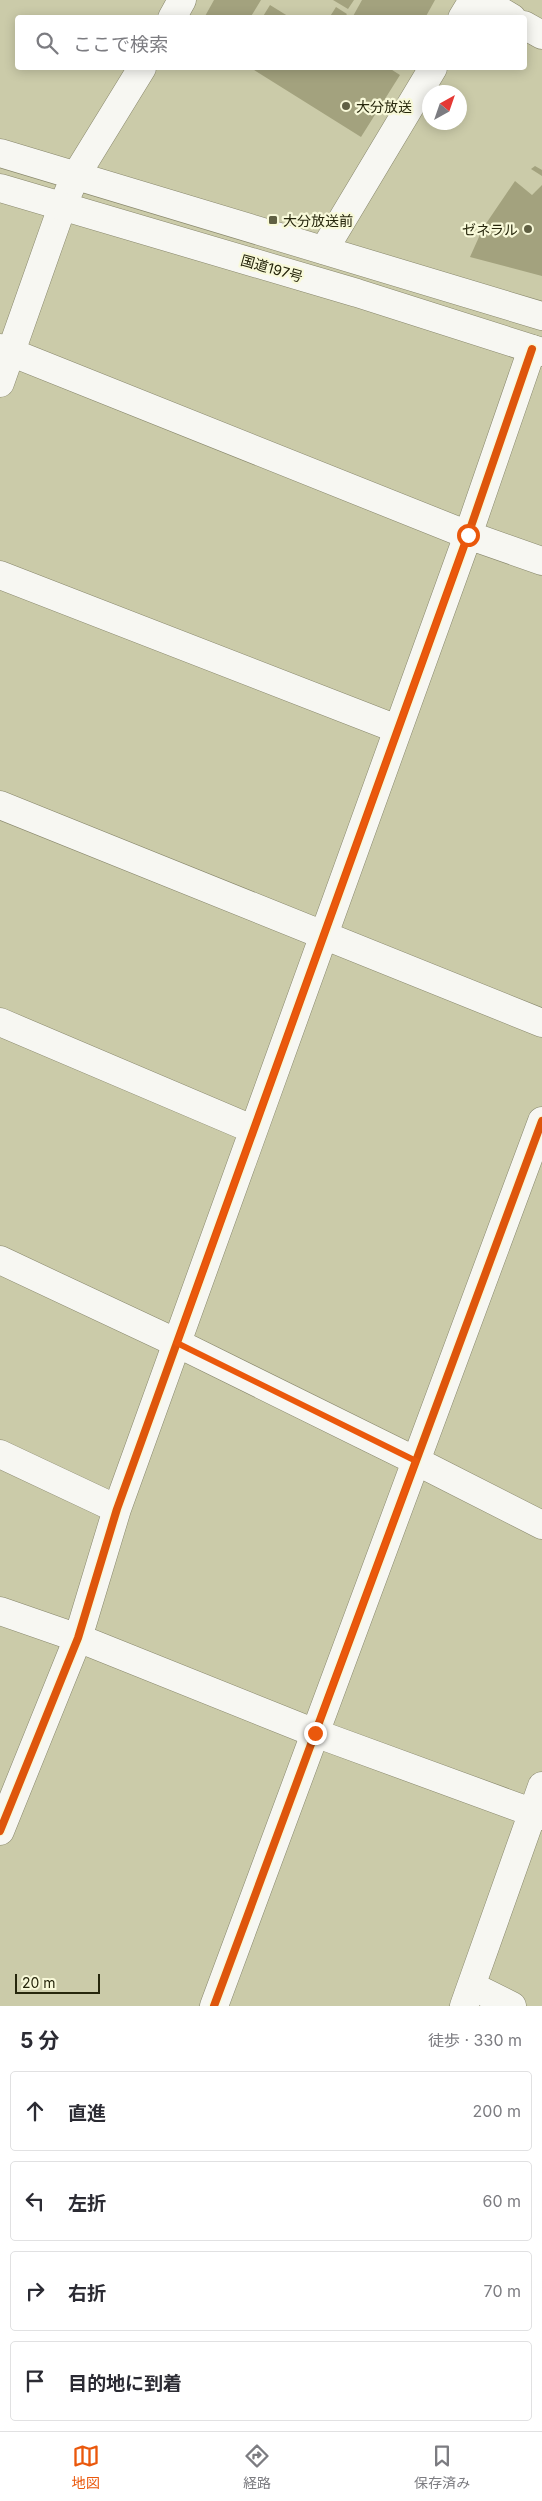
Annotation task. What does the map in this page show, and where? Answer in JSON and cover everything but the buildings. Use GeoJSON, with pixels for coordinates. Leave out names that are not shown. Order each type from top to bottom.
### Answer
{"type":"FeatureCollection","features":[{"type":"Feature","properties":{"kind":"main road"},"geometry":{"type":"LineString","coordinates":[[174,15],[182,0]]}},
{"type":"Feature","properties":{"kind":"main road"},"geometry":{"type":"LineString","coordinates":[[464,15],[473,0]]}},
{"type":"Feature","properties":{"kind":"main road"},"geometry":{"type":"LineString","coordinates":[[482,0],[507,15]]}},
{"type":"Feature","properties":{"kind":"main road"},"geometry":{"type":"LineString","coordinates":[[527,26],[542,35]]}},
{"type":"Feature","properties":{"kind":"main road"},"geometry":{"type":"LineString","coordinates":[[0,383],[5,350],[75,177],[141,70]]}},
{"type":"Feature","properties":{"kind":"main road"},"geometry":{"type":"LineString","coordinates":[[324,250],[432,70]]}},
{"type":"Feature","properties":{"kind":"main road"},"geometry":{"type":"LineString","coordinates":[[0,154],[542,316]]}},
{"type":"Feature","properties":{"kind":"main road","name":"国道197号"},"geometry":{"type":"LineString","coordinates":[[0,188],[357,292],[537,350]]}},
{"type":"Feature","properties":{"kind":"main road"},"geometry":{"type":"LineString","coordinates":[[5,350],[468,535],[542,561]]}},
{"type":"Feature","properties":{"kind":"main road"},"geometry":{"type":"LineString","coordinates":[[0,1831],[5,1804],[78,1638],[117,1509],[252,1129],[537,350]]}},
{"type":"Feature","properties":{"kind":"main road"},"geometry":{"type":"LineString","coordinates":[[0,575],[397,729]]}},
{"type":"Feature","properties":{"kind":"main road"},"geometry":{"type":"LineString","coordinates":[[0,805],[542,1023]]}},
{"type":"Feature","properties":{"kind":"main road"},"geometry":{"type":"LineString","coordinates":[[0,1022],[252,1129]]}},
{"type":"Feature","properties":{"kind":"main road"},"geometry":{"type":"LineString","coordinates":[[214,2006],[542,1121]]}},
{"type":"Feature","properties":{"kind":"main road"},"geometry":{"type":"LineString","coordinates":[[0,1260],[177,1343],[542,1525]]}},
{"type":"Feature","properties":{"kind":"main road"},"geometry":{"type":"LineString","coordinates":[[0,1454],[117,1509]]}},
{"type":"Feature","properties":{"kind":"main road"},"geometry":{"type":"LineString","coordinates":[[0,1611],[78,1638],[315,1733],[537,1814]]}},
{"type":"Feature","properties":{"kind":"main road"},"geometry":{"type":"LineString","coordinates":[[512,2006],[468,1996],[537,1814],[542,1786]]}},
{"type":"Feature","properties":{"kind":"cycle path"},"geometry":{"type":"LineString","coordinates":[[0,1831],[78,1638],[117,1509],[468,535],[532,349]]}},
{"type":"Feature","properties":{"kind":"cycle path"},"geometry":{"type":"LineString","coordinates":[[214,2006],[542,1121]]}},
{"type":"Feature","properties":{"kind":"place","name":"大分放送"},"geometry":{"type":"Point","coordinates":[346,106]}},
{"type":"Feature","properties":{"kind":"place","name":"大分放送前"},"geometry":{"type":"Point","coordinates":[273,220]}},
{"type":"Feature","properties":{"kind":"place","name":"ゼネラル"},"geometry":{"type":"Point","coordinates":[528,229]}},
{"type":"Feature","properties":{"kind":"route"},"geometry":{"type":"LineString","coordinates":[[315,1733],[416,1461],[177,1343],[252,1129],[468,535]]}}]}
